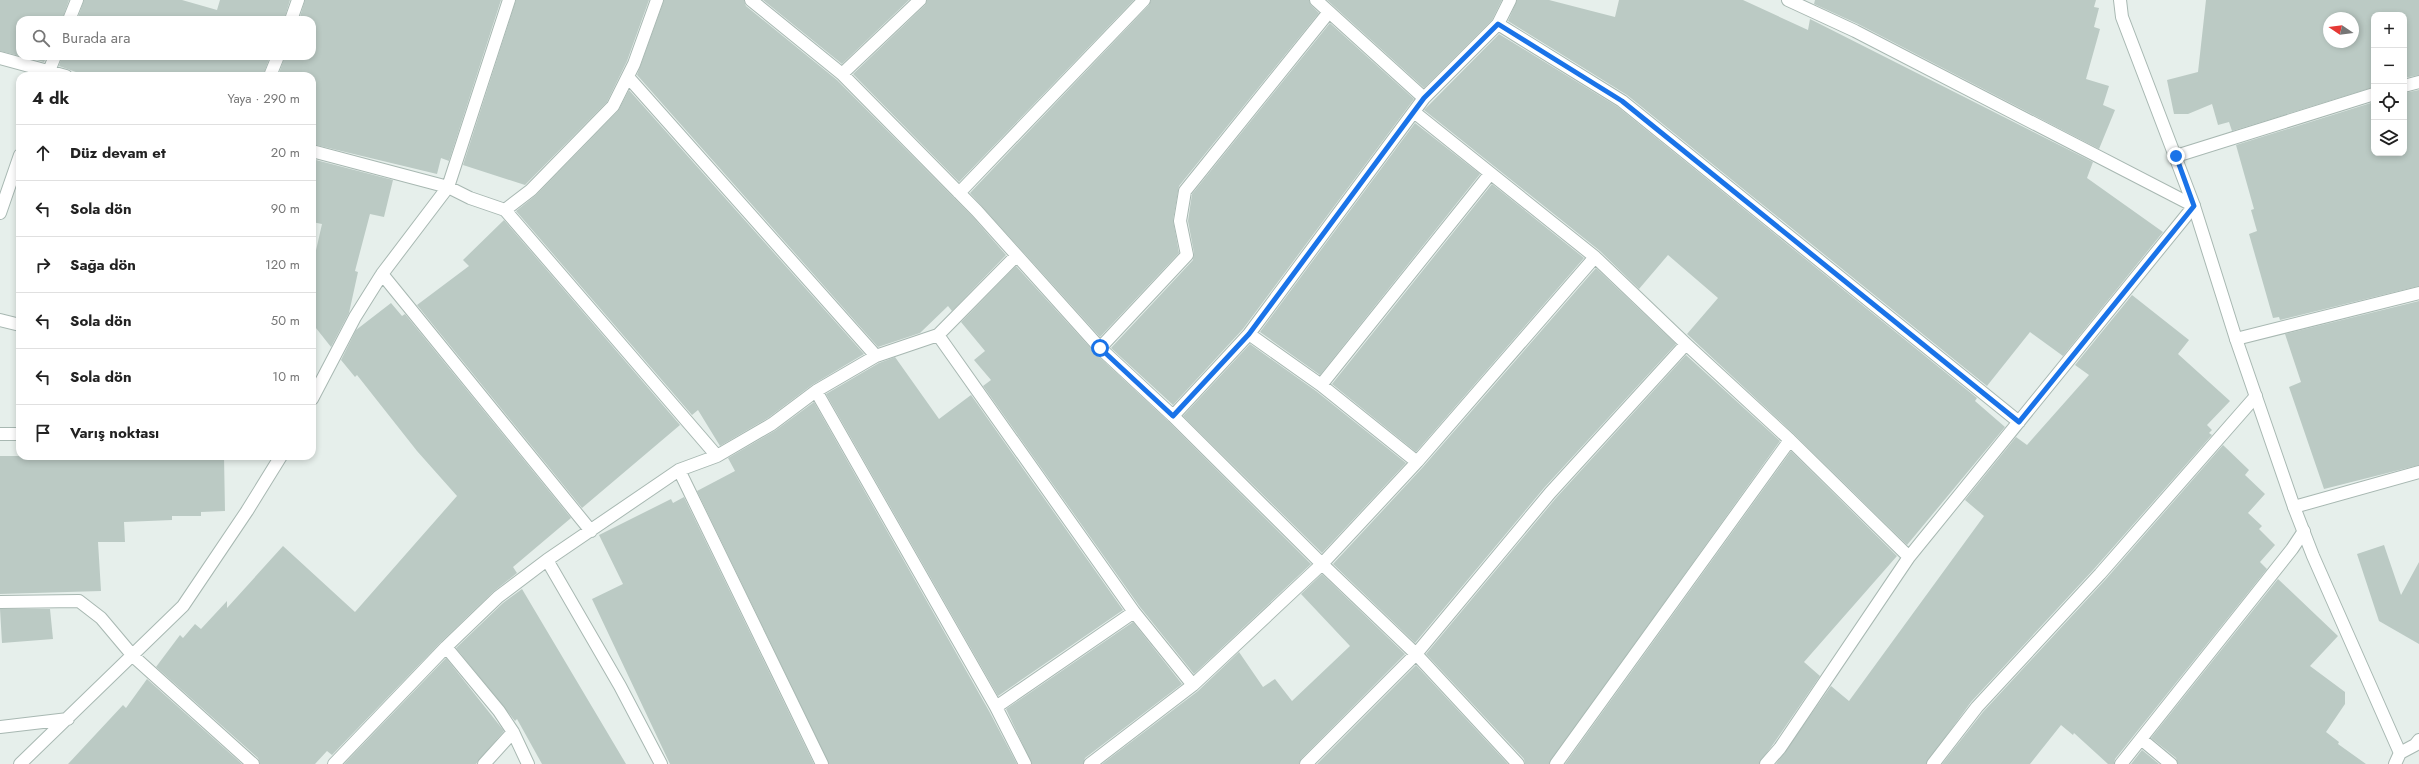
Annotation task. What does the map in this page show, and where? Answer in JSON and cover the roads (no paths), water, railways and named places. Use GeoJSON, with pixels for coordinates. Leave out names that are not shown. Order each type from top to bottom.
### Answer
{"type":"FeatureCollection","features":[{"type":"Feature","properties":{"kind":"street"},"geometry":{"type":"LineString","coordinates":[[72,16],[78,0]]}},
{"type":"Feature","properties":{"kind":"street"},"geometry":{"type":"LineString","coordinates":[[292,16],[298,0]]}},
{"type":"Feature","properties":{"kind":"street"},"geometry":{"type":"LineString","coordinates":[[316,391],[355,317],[382,274],[448,187],[509,0]]}},
{"type":"Feature","properties":{"kind":"street"},"geometry":{"type":"LineString","coordinates":[[505,210],[531,190],[613,106],[628,77],[657,0]]}},
{"type":"Feature","properties":{"kind":"street"},"geometry":{"type":"LineString","coordinates":[[751,0],[842,74],[959,193],[1100,348],[1173,416],[1322,564],[1416,654],[1518,764]]}},
{"type":"Feature","properties":{"kind":"street"},"geometry":{"type":"LineString","coordinates":[[842,74],[920,0]]}},
{"type":"Feature","properties":{"kind":"street"},"geometry":{"type":"LineString","coordinates":[[959,193],[1144,0]]}},
{"type":"Feature","properties":{"kind":"street"},"geometry":{"type":"LineString","coordinates":[[1316,0],[1424,98]]}},
{"type":"Feature","properties":{"kind":"street"},"geometry":{"type":"LineString","coordinates":[[1173,416],[1249,334],[1424,98],[1498,24],[1510,0]]}},
{"type":"Feature","properties":{"kind":"street"},"geometry":{"type":"LineString","coordinates":[[1788,0],[1855,31],[2194,206]]}},
{"type":"Feature","properties":{"kind":"street"},"geometry":{"type":"LineString","coordinates":[[2120,0],[2122,16],[2194,206],[2236,339],[2294,506],[2313,556],[2400,753]]}},
{"type":"Feature","properties":{"kind":"street"},"geometry":{"type":"LineString","coordinates":[[1100,348],[1187,254],[1180,221],[1185,191],[1329,12]]}},
{"type":"Feature","properties":{"kind":"street"},"geometry":{"type":"LineString","coordinates":[[1498,24],[1622,101],[2019,422]]}},
{"type":"Feature","properties":{"kind":"street"},"geometry":{"type":"LineString","coordinates":[[0,58],[45,72]]}},
{"type":"Feature","properties":{"kind":"street"},"geometry":{"type":"LineString","coordinates":[[48,72],[53,60]]}},
{"type":"Feature","properties":{"kind":"street"},"geometry":{"type":"LineString","coordinates":[[272,72],[276,60]]}},
{"type":"Feature","properties":{"kind":"street"},"geometry":{"type":"LineString","coordinates":[[628,77],[876,356]]}},
{"type":"Feature","properties":{"kind":"street"},"geometry":{"type":"LineString","coordinates":[[2407,85],[2419,82]]}},
{"type":"Feature","properties":{"kind":"street"},"geometry":{"type":"LineString","coordinates":[[2176,156],[2371,95]]}},
{"type":"Feature","properties":{"kind":"street"},"geometry":{"type":"LineString","coordinates":[[1414,112],[1595,257],[1790,440],[1909,557]]}},
{"type":"Feature","properties":{"kind":"street"},"geometry":{"type":"LineString","coordinates":[[316,152],[448,187],[470,198],[505,210],[717,456]]}},
{"type":"Feature","properties":{"kind":"street"},"geometry":{"type":"LineString","coordinates":[[0,213],[16,167]]}},
{"type":"Feature","properties":{"kind":"street"},"geometry":{"type":"LineString","coordinates":[[1321,385],[1490,174]]}},
{"type":"Feature","properties":{"kind":"street"},"geometry":{"type":"LineString","coordinates":[[1766,764],[1784,741],[1909,557],[2194,206]]}},
{"type":"Feature","properties":{"kind":"street"},"geometry":{"type":"LineString","coordinates":[[334,764],[446,647],[498,597],[547,560],[679,470],[717,456],[772,424],[816,391],[876,356],[938,335],[1016,256]]}},
{"type":"Feature","properties":{"kind":"street"},"geometry":{"type":"LineString","coordinates":[[1090,764],[1193,685],[1322,564],[1417,462],[1595,257]]}},
{"type":"Feature","properties":{"kind":"street"},"geometry":{"type":"LineString","coordinates":[[382,274],[591,531]]}},
{"type":"Feature","properties":{"kind":"street"},"geometry":{"type":"LineString","coordinates":[[2236,339],[2419,293]]}},
{"type":"Feature","properties":{"kind":"street"},"geometry":{"type":"LineString","coordinates":[[0,320],[16,323]]}},
{"type":"Feature","properties":{"kind":"street"},"geometry":{"type":"LineString","coordinates":[[1249,334],[1321,385],[1417,462]]}},
{"type":"Feature","properties":{"kind":"street"},"geometry":{"type":"LineString","coordinates":[[938,335],[1134,612],[1193,685]]}},
{"type":"Feature","properties":{"kind":"street"},"geometry":{"type":"LineString","coordinates":[[1306,764],[1416,654],[1550,493],[1686,344]]}},
{"type":"Feature","properties":{"kind":"street"},"geometry":{"type":"LineString","coordinates":[[816,391],[996,707],[1025,764]]}},
{"type":"Feature","properties":{"kind":"street"},"geometry":{"type":"LineString","coordinates":[[1933,764],[1977,707],[2100,574],[2256,396]]}},
{"type":"Feature","properties":{"kind":"street"},"geometry":{"type":"LineString","coordinates":[[0,434],[16,434]]}},
{"type":"Feature","properties":{"kind":"street"},"geometry":{"type":"LineString","coordinates":[[1556,764],[1790,440]]}},
{"type":"Feature","properties":{"kind":"street"},"geometry":{"type":"LineString","coordinates":[[20,764],[183,606],[248,511],[279,460]]}},
{"type":"Feature","properties":{"kind":"street"},"geometry":{"type":"LineString","coordinates":[[679,470],[822,764]]}},
{"type":"Feature","properties":{"kind":"street"},"geometry":{"type":"LineString","coordinates":[[2294,506],[2419,472]]}},
{"type":"Feature","properties":{"kind":"street"},"geometry":{"type":"LineString","coordinates":[[2121,764],[2292,549],[2304,531]]}},
{"type":"Feature","properties":{"kind":"street"},"geometry":{"type":"LineString","coordinates":[[547,560],[620,686],[661,764]]}},
{"type":"Feature","properties":{"kind":"street"},"geometry":{"type":"LineString","coordinates":[[0,602],[79,601],[101,618],[133,656],[253,764]]}},
{"type":"Feature","properties":{"kind":"street"},"geometry":{"type":"LineString","coordinates":[[996,707],[1134,612]]}},
{"type":"Feature","properties":{"kind":"street"},"geometry":{"type":"LineString","coordinates":[[446,647],[499,711],[512,732],[528,764]]}},
{"type":"Feature","properties":{"kind":"street"},"geometry":{"type":"LineString","coordinates":[[0,728],[68,719]]}},
{"type":"Feature","properties":{"kind":"street"},"geometry":{"type":"LineString","coordinates":[[484,764],[512,732]]}},
{"type":"Feature","properties":{"kind":"street"},"geometry":{"type":"LineString","coordinates":[[2141,739],[2171,764]]}},
{"type":"Feature","properties":{"kind":"street"},"geometry":{"type":"LineString","coordinates":[[2395,764],[2400,753],[2418,744]]}}]}
